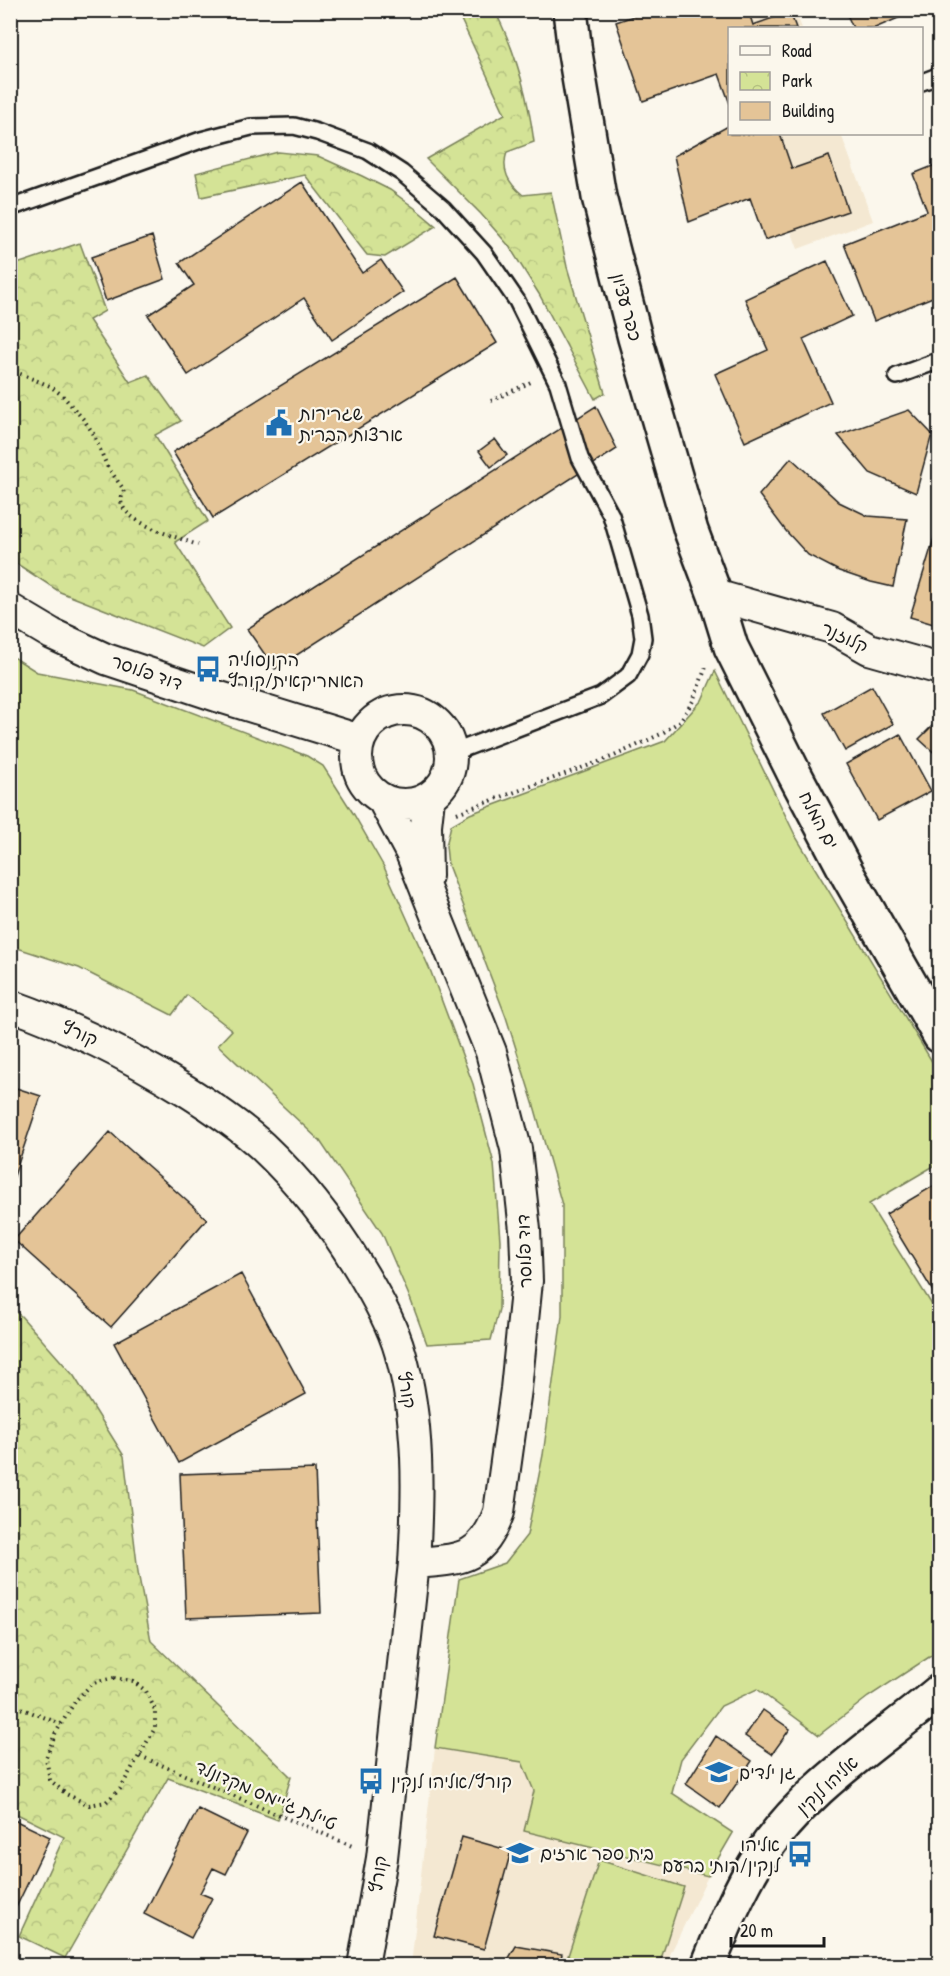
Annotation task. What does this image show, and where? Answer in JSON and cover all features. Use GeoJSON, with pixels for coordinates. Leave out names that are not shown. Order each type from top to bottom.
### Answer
{"type":"FeatureCollection","features":[{"type":"Feature","properties":{"kind":"street","name":"כפר עציון"},"geometry":{"type":"LineString","coordinates":[[570,10],[599,197],[635,338],[684,509],[715,595]]}},
{"type":"Feature","properties":{"kind":"street","name":"ים המלח"},"geometry":{"type":"LineString","coordinates":[[715,595],[731,647],[795,775],[849,877],[939,1036]]}},
{"type":"Feature","properties":{"kind":"street","name":"קלוזנר"},"geometry":{"type":"LineString","coordinates":[[715,595],[832,628],[869,649],[939,669]]}},
{"type":"Feature","properties":{"kind":"street","name":"דוד פלוסר"},"geometry":{"type":"LineString","coordinates":[[10,609],[52,634],[106,659],[360,740]]}},
{"type":"Feature","properties":{"kind":"street"},"geometry":{"type":"LineString","coordinates":[[399,710],[423,713],[439,724],[449,740],[452,753],[447,779],[439,790],[429,798],[414,803],[398,804],[383,800],[363,781],[358,768],[357,754],[360,740],[366,729],[375,719],[399,710]]}},
{"type":"Feature","properties":{"kind":"street","name":"דוד פלוסר"},"geometry":{"type":"LineString","coordinates":[[427,895],[426,855],[429,798]]}},
{"type":"Feature","properties":{"kind":"street","name":"דוד פלוסר"},"geometry":{"type":"LineString","coordinates":[[383,800],[411,853],[491,1052],[516,1149],[525,1230],[527,1281],[516,1389],[499,1512],[486,1541],[470,1554],[450,1560],[414,1563]]}},
{"type":"Feature","properties":{"kind":"street","name":"קורץ"},"geometry":{"type":"LineString","coordinates":[[10,1005],[103,1043],[154,1071],[217,1110],[262,1146],[339,1234],[376,1297],[400,1351],[411,1407],[417,1457],[414,1563],[382,1858],[363,1965]]}},
{"type":"Feature","properties":{"kind":"street","name":"אליהו לנקין"},"geometry":{"type":"LineString","coordinates":[[708,1965],[723,1929],[759,1858],[786,1824],[819,1788],[939,1691]]}},
{"type":"Feature","properties":{"kind":"lane"},"geometry":{"type":"LineString","coordinates":[[923,81],[939,75]]}},
{"type":"Feature","properties":{"kind":"lane"},"geometry":{"type":"LineString","coordinates":[[10,208],[201,140],[251,127],[294,126],[317,132],[368,152],[402,173],[443,208],[484,253],[517,301],[558,384],[580,458],[611,515],[640,615],[643,638],[640,654],[627,676],[601,696],[452,753]]}},
{"type":"Feature","properties":{"kind":"lane"},"geometry":{"type":"LineString","coordinates":[[897,376],[939,360]]}},
{"type":"Feature","properties":{"kind":"path"},"geometry":{"type":"LineString","coordinates":[[10,368],[13,372],[50,386],[62,395],[84,420],[107,466],[124,490],[122,502],[127,512],[138,522],[198,545]]}},
{"type":"Feature","properties":{"kind":"path"},"geometry":{"type":"LineString","coordinates":[[490,401],[552,372]]}},
{"type":"Feature","properties":{"kind":"path"},"geometry":{"type":"LineString","coordinates":[[456,813],[612,757],[661,734],[680,722],[693,700],[708,663],[707,651],[731,647]]}},
{"type":"Feature","properties":{"kind":"path"},"geometry":{"type":"LineString","coordinates":[[114,1678],[134,1681],[146,1691],[155,1710],[155,1728],[140,1756],[120,1789],[106,1802],[89,1805],[66,1794],[51,1780],[46,1758],[55,1734],[76,1700],[93,1683],[114,1678]]}},
{"type":"Feature","properties":{"kind":"path"},"geometry":{"type":"LineString","coordinates":[[10,1704],[61,1724]]}},
{"type":"Feature","properties":{"kind":"path","name":"טיילת ג׳יימס מקדונלד"},"geometry":{"type":"LineString","coordinates":[[140,1756],[382,1858]]}},
{"type":"Feature","properties":{"kind":"shaded area"},"geometry":{"type":"Polygon","coordinates":[[[709,11],[795,11],[802,27],[729,27],[709,11]]]}},
{"type":"Feature","properties":{"kind":"shaded area"},"geometry":{"type":"Polygon","coordinates":[[[755,135],[841,135],[873,221],[798,249],[755,135]]]}},
{"type":"Feature","properties":{"kind":"shaded area","name":"בית ספר ארזים"},"geometry":{"type":"Polygon","coordinates":[[[435,1748],[522,1762],[534,1791],[524,1831],[708,1876],[665,1965],[411,1966],[435,1748]]]}},
{"type":"Feature","properties":{"kind":"green space"},"geometry":{"type":"Polygon","coordinates":[[[457,11],[495,11],[515,58],[525,91],[534,142],[507,152],[505,170],[513,186],[523,195],[551,192],[567,267],[605,393],[595,399],[539,294],[509,246],[481,214],[426,159],[505,114],[457,11]]]}},
{"type":"Feature","properties":{"kind":"green space"},"geometry":{"type":"Polygon","coordinates":[[[278,152],[318,156],[362,176],[390,190],[436,226],[385,257],[367,255],[305,175],[201,197],[196,173],[278,152]]]}},
{"type":"Feature","properties":{"kind":"green space"},"geometry":{"type":"Polygon","coordinates":[[[80,243],[105,311],[89,320],[130,382],[148,375],[181,421],[155,435],[208,521],[175,542],[230,628],[203,648],[60,592],[11,560],[11,266],[80,243]]]}},
{"type":"Feature","properties":{"kind":"green space"},"geometry":{"type":"Polygon","coordinates":[[[10,655],[37,672],[133,690],[307,756],[323,766],[384,867],[431,972],[473,1084],[494,1164],[500,1240],[499,1309],[491,1340],[427,1344],[382,1233],[320,1141],[218,1045],[232,1030],[187,995],[172,1015],[79,968],[11,946],[10,655]]]}},
{"type":"Feature","properties":{"kind":"green space"},"geometry":{"type":"Polygon","coordinates":[[[715,671],[796,837],[939,1073],[939,1163],[869,1204],[939,1316],[940,1650],[868,1697],[819,1735],[757,1689],[721,1706],[681,1759],[672,1793],[733,1833],[708,1876],[524,1831],[534,1791],[522,1762],[435,1748],[459,1579],[505,1563],[527,1535],[543,1455],[562,1316],[562,1205],[506,1017],[448,865],[446,846],[451,825],[470,814],[665,741],[702,700],[715,671]]]}},
{"type":"Feature","properties":{"kind":"green space"},"geometry":{"type":"Polygon","coordinates":[[[11,1309],[21,1316],[74,1376],[124,1456],[138,1572],[151,1641],[291,1777],[278,1820],[168,1778],[65,1958],[19,1936],[64,1837],[11,1811],[11,1309]]]}},
{"type":"Feature","properties":{"kind":"green space"},"geometry":{"type":"Polygon","coordinates":[[[599,1860],[684,1887],[659,1965],[565,1965],[599,1860]]]}},
{"type":"Feature","properties":{"kind":"building"},"geometry":{"type":"Polygon","coordinates":[[[651,10],[748,10],[753,25],[790,12],[796,27],[728,27],[728,99],[719,74],[643,101],[616,22],[651,10]]]}},
{"type":"Feature","properties":{"kind":"building"},"geometry":{"type":"Polygon","coordinates":[[[845,10],[917,10],[877,27],[853,27],[845,10]]]}},
{"type":"Feature","properties":{"kind":"building"},"geometry":{"type":"Polygon","coordinates":[[[728,126],[728,135],[780,135],[792,169],[829,156],[848,211],[765,240],[750,198],[689,222],[674,156],[728,126]]]}},
{"type":"Feature","properties":{"kind":"building"},"geometry":{"type":"Polygon","coordinates":[[[940,163],[940,294],[874,321],[844,244],[927,211],[913,174],[940,163]]]}},
{"type":"Feature","properties":{"kind":"building"},"geometry":{"type":"Polygon","coordinates":[[[302,182],[362,273],[381,260],[403,292],[332,340],[304,298],[188,375],[148,315],[194,285],[179,263],[302,182]]]}},
{"type":"Feature","properties":{"kind":"building"},"geometry":{"type":"Polygon","coordinates":[[[152,236],[165,279],[106,301],[91,257],[152,236]]]}},
{"type":"Feature","properties":{"kind":"building"},"geometry":{"type":"Polygon","coordinates":[[[827,261],[852,316],[803,339],[831,402],[745,442],[715,374],[768,350],[745,299],[827,261]]]}},
{"type":"Feature","properties":{"kind":"building"},"geometry":{"type":"Polygon","coordinates":[[[457,277],[497,343],[213,518],[173,452],[457,277]]]}},
{"type":"Feature","properties":{"kind":"building"},"geometry":{"type":"Polygon","coordinates":[[[596,406],[617,449],[275,669],[247,629],[596,406]]]}},
{"type":"Feature","properties":{"kind":"building"},"geometry":{"type":"Polygon","coordinates":[[[909,410],[932,434],[916,493],[870,473],[838,435],[909,410]]]}},
{"type":"Feature","properties":{"kind":"building"},"geometry":{"type":"Polygon","coordinates":[[[495,439],[507,455],[491,467],[479,451],[495,439]]]}},
{"type":"Feature","properties":{"kind":"building"},"geometry":{"type":"Polygon","coordinates":[[[791,458],[839,502],[868,516],[907,519],[893,587],[839,571],[808,555],[786,531],[759,495],[791,458]]]}},
{"type":"Feature","properties":{"kind":"building"},"geometry":{"type":"Polygon","coordinates":[[[935,535],[940,537],[940,626],[910,617],[935,535]]]}},
{"type":"Feature","properties":{"kind":"building"},"geometry":{"type":"Polygon","coordinates":[[[872,686],[893,724],[845,751],[824,713],[872,686]]]}},
{"type":"Feature","properties":{"kind":"building"},"geometry":{"type":"Polygon","coordinates":[[[940,718],[940,758],[919,739],[940,718]]]}},
{"type":"Feature","properties":{"kind":"building"},"geometry":{"type":"Polygon","coordinates":[[[900,734],[931,791],[877,820],[846,764],[900,734]]]}},
{"type":"Feature","properties":{"kind":"building"},"geometry":{"type":"Polygon","coordinates":[[[10,1086],[41,1096],[10,1188],[10,1086]]]}},
{"type":"Feature","properties":{"kind":"building"},"geometry":{"type":"Polygon","coordinates":[[[110,1132],[207,1219],[111,1327],[14,1240],[110,1132]]]}},
{"type":"Feature","properties":{"kind":"building"},"geometry":{"type":"Polygon","coordinates":[[[940,1182],[940,1303],[886,1214],[940,1182]]]}},
{"type":"Feature","properties":{"kind":"building"},"geometry":{"type":"Polygon","coordinates":[[[241,1274],[306,1394],[179,1463],[114,1343],[241,1274]]]}},
{"type":"Feature","properties":{"kind":"building"},"geometry":{"type":"Polygon","coordinates":[[[315,1469],[321,1613],[186,1618],[180,1474],[315,1469]]]}},
{"type":"Feature","properties":{"kind":"building"},"geometry":{"type":"Polygon","coordinates":[[[763,1710],[790,1729],[772,1754],[745,1736],[763,1710]]]}},
{"type":"Feature","properties":{"kind":"building"},"geometry":{"type":"Polygon","coordinates":[[[716,1736],[752,1761],[720,1808],[686,1784],[716,1736]]]}},
{"type":"Feature","properties":{"kind":"building"},"geometry":{"type":"Polygon","coordinates":[[[198,1809],[247,1833],[226,1874],[213,1868],[200,1893],[212,1898],[191,1938],[144,1914],[198,1809]]]}},
{"type":"Feature","properties":{"kind":"building"},"geometry":{"type":"Polygon","coordinates":[[[10,1818],[50,1837],[10,1920],[10,1818]]]}},
{"type":"Feature","properties":{"kind":"building"},"geometry":{"type":"Polygon","coordinates":[[[462,1837],[511,1851],[484,1949],[434,1936],[462,1837]]]}},
{"type":"Feature","properties":{"kind":"building"},"geometry":{"type":"Polygon","coordinates":[[[516,1946],[562,1954],[559,1966],[489,1966],[491,1958],[506,1963],[516,1946]]]}},
{"type":"Feature","properties":{"kind":"place","name":"שגרירות ארצות הברית"},"geometry":{"type":"Point","coordinates":[279,423]}},
{"type":"Feature","properties":{"kind":"place","name":"הקונסוליה האמריקאית/קורץ"},"geometry":{"type":"Point","coordinates":[208,669]}},
{"type":"Feature","properties":{"kind":"place","name":"גן ילדים"},"geometry":{"type":"Point","coordinates":[719,1772]}},
{"type":"Feature","properties":{"kind":"place","name":"קורץ/אליהו לנקין"},"geometry":{"type":"Point","coordinates":[371,1781]}},
{"type":"Feature","properties":{"kind":"place","name":"בית ספר ארזים"},"geometry":{"type":"Point","coordinates":[520,1853]}},
{"type":"Feature","properties":{"kind":"place","name":"אליהו לנקין/רותי ברעם"},"geometry":{"type":"Point","coordinates":[800,1854]}}]}
